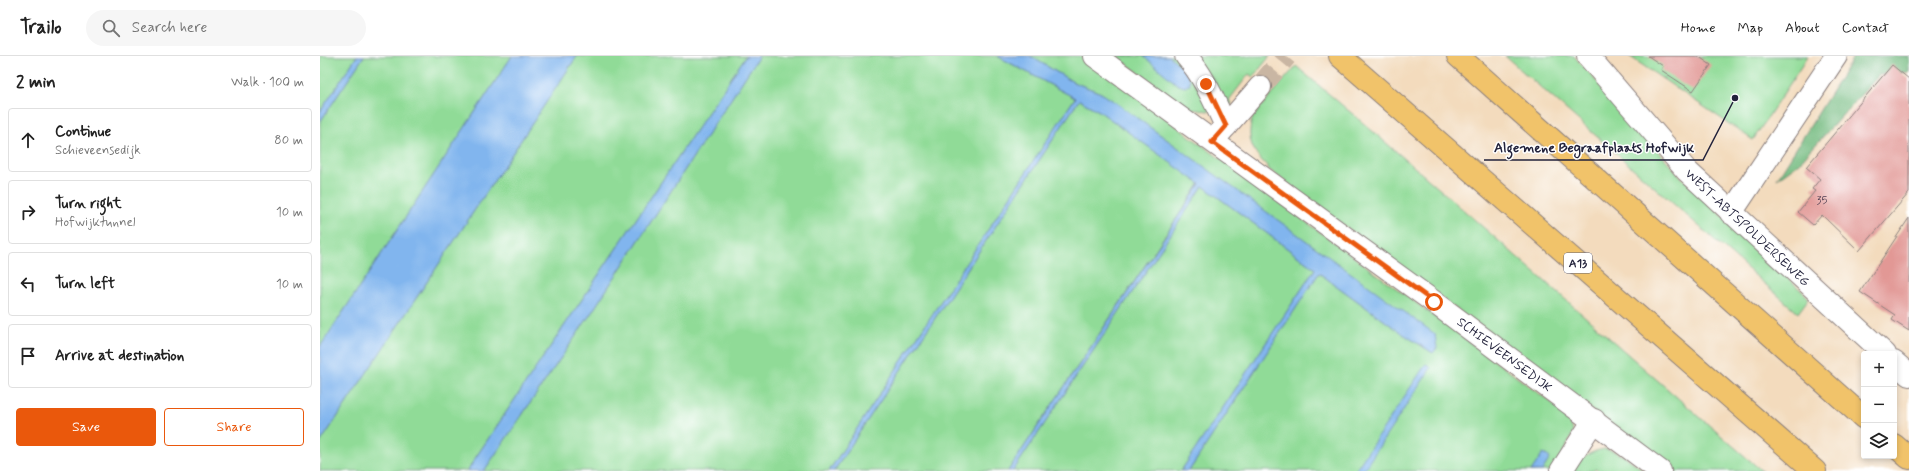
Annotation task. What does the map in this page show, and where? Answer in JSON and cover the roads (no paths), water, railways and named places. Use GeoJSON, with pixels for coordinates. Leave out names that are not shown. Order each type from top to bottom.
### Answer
{"type":"FeatureCollection","features":[{"type":"Feature","properties":{"kind":"highway","name":"A13"},"geometry":{"type":"LineString","coordinates":[[1340,56],[1815,471]]}},
{"type":"Feature","properties":{"kind":"highway"},"geometry":{"type":"LineString","coordinates":[[1458,56],[1861,415]]}},
{"type":"Feature","properties":{"kind":"highway"},"geometry":{"type":"LineString","coordinates":[[1897,448],[1909,458]]}},
{"type":"Feature","properties":{"kind":"street","name":"SCHIEVEENSEDIJK"},"geometry":{"type":"LineString","coordinates":[[1095,56],[1434,302],[1594,420],[1660,471]]}},
{"type":"Feature","properties":{"kind":"street"},"geometry":{"type":"LineString","coordinates":[[1186,56],[1196,67],[1206,84],[1226,126]]}},
{"type":"Feature","properties":{"kind":"street","name":"WEST-ABTSPOLDERSEWEG"},"geometry":{"type":"LineString","coordinates":[[1588,56],[1687,171],[1882,351]]}},
{"type":"Feature","properties":{"kind":"street"},"geometry":{"type":"LineString","coordinates":[[1731,213],[1836,56]]}},
{"type":"Feature","properties":{"kind":"street"},"geometry":{"type":"LineString","coordinates":[[1212,142],[1260,86]]}},
{"type":"Feature","properties":{"kind":"street"},"geometry":{"type":"LineString","coordinates":[[1897,365],[1909,375]]}},
{"type":"Feature","properties":{"kind":"street"},"geometry":{"type":"LineString","coordinates":[[1561,471],[1594,420]]}},
{"type":"Feature","properties":{"kind":"water"},"geometry":{"type":"Polygon","coordinates":[[[357,56],[364,56],[320,122],[320,112],[357,56]]]}},
{"type":"Feature","properties":{"kind":"water"},"geometry":{"type":"Polygon","coordinates":[[[512,56],[577,56],[320,443],[320,347],[512,56]]]}},
{"type":"Feature","properties":{"kind":"water"},"geometry":{"type":"Polygon","coordinates":[[[746,56],[759,56],[592,312],[484,471],[468,471],[474,460],[746,56]]]}},
{"type":"Feature","properties":{"kind":"water"},"geometry":{"type":"Polygon","coordinates":[[[997,56],[1030,56],[1073,82],[1101,93],[1115,102],[1435,334],[1437,348],[1433,353],[1400,332],[1319,273],[1189,471],[1181,471],[1315,269],[1203,186],[1013,471],[1008,471],[1200,184],[1099,111],[1079,100],[834,471],[829,471],[1075,98],[997,56]]]}},
{"type":"Feature","properties":{"kind":"water"},"geometry":{"type":"Polygon","coordinates":[[[1143,56],[1169,56],[1186,72],[1190,79],[1190,84],[1185,87],[1178,85],[1143,56]]]}},
{"type":"Feature","properties":{"kind":"water"},"geometry":{"type":"Polygon","coordinates":[[[1426,364],[1431,368],[1363,471],[1355,471],[1426,364]]]}},
{"type":"Feature","properties":{"kind":"water"},"geometry":{"type":"Polygon","coordinates":[[[1543,453],[1550,458],[1542,471],[1531,471],[1543,453]]]}},
{"type":"Feature","properties":{"kind":"tunnel"},"geometry":{"type":"LineString","coordinates":[[1260,87],[1286,56]]}},
{"type":"Feature","properties":{"kind":"place","name":"Algemene Begraafplaats Hofwijk"},"geometry":{"type":"Point","coordinates":[1735,98]}}]}
